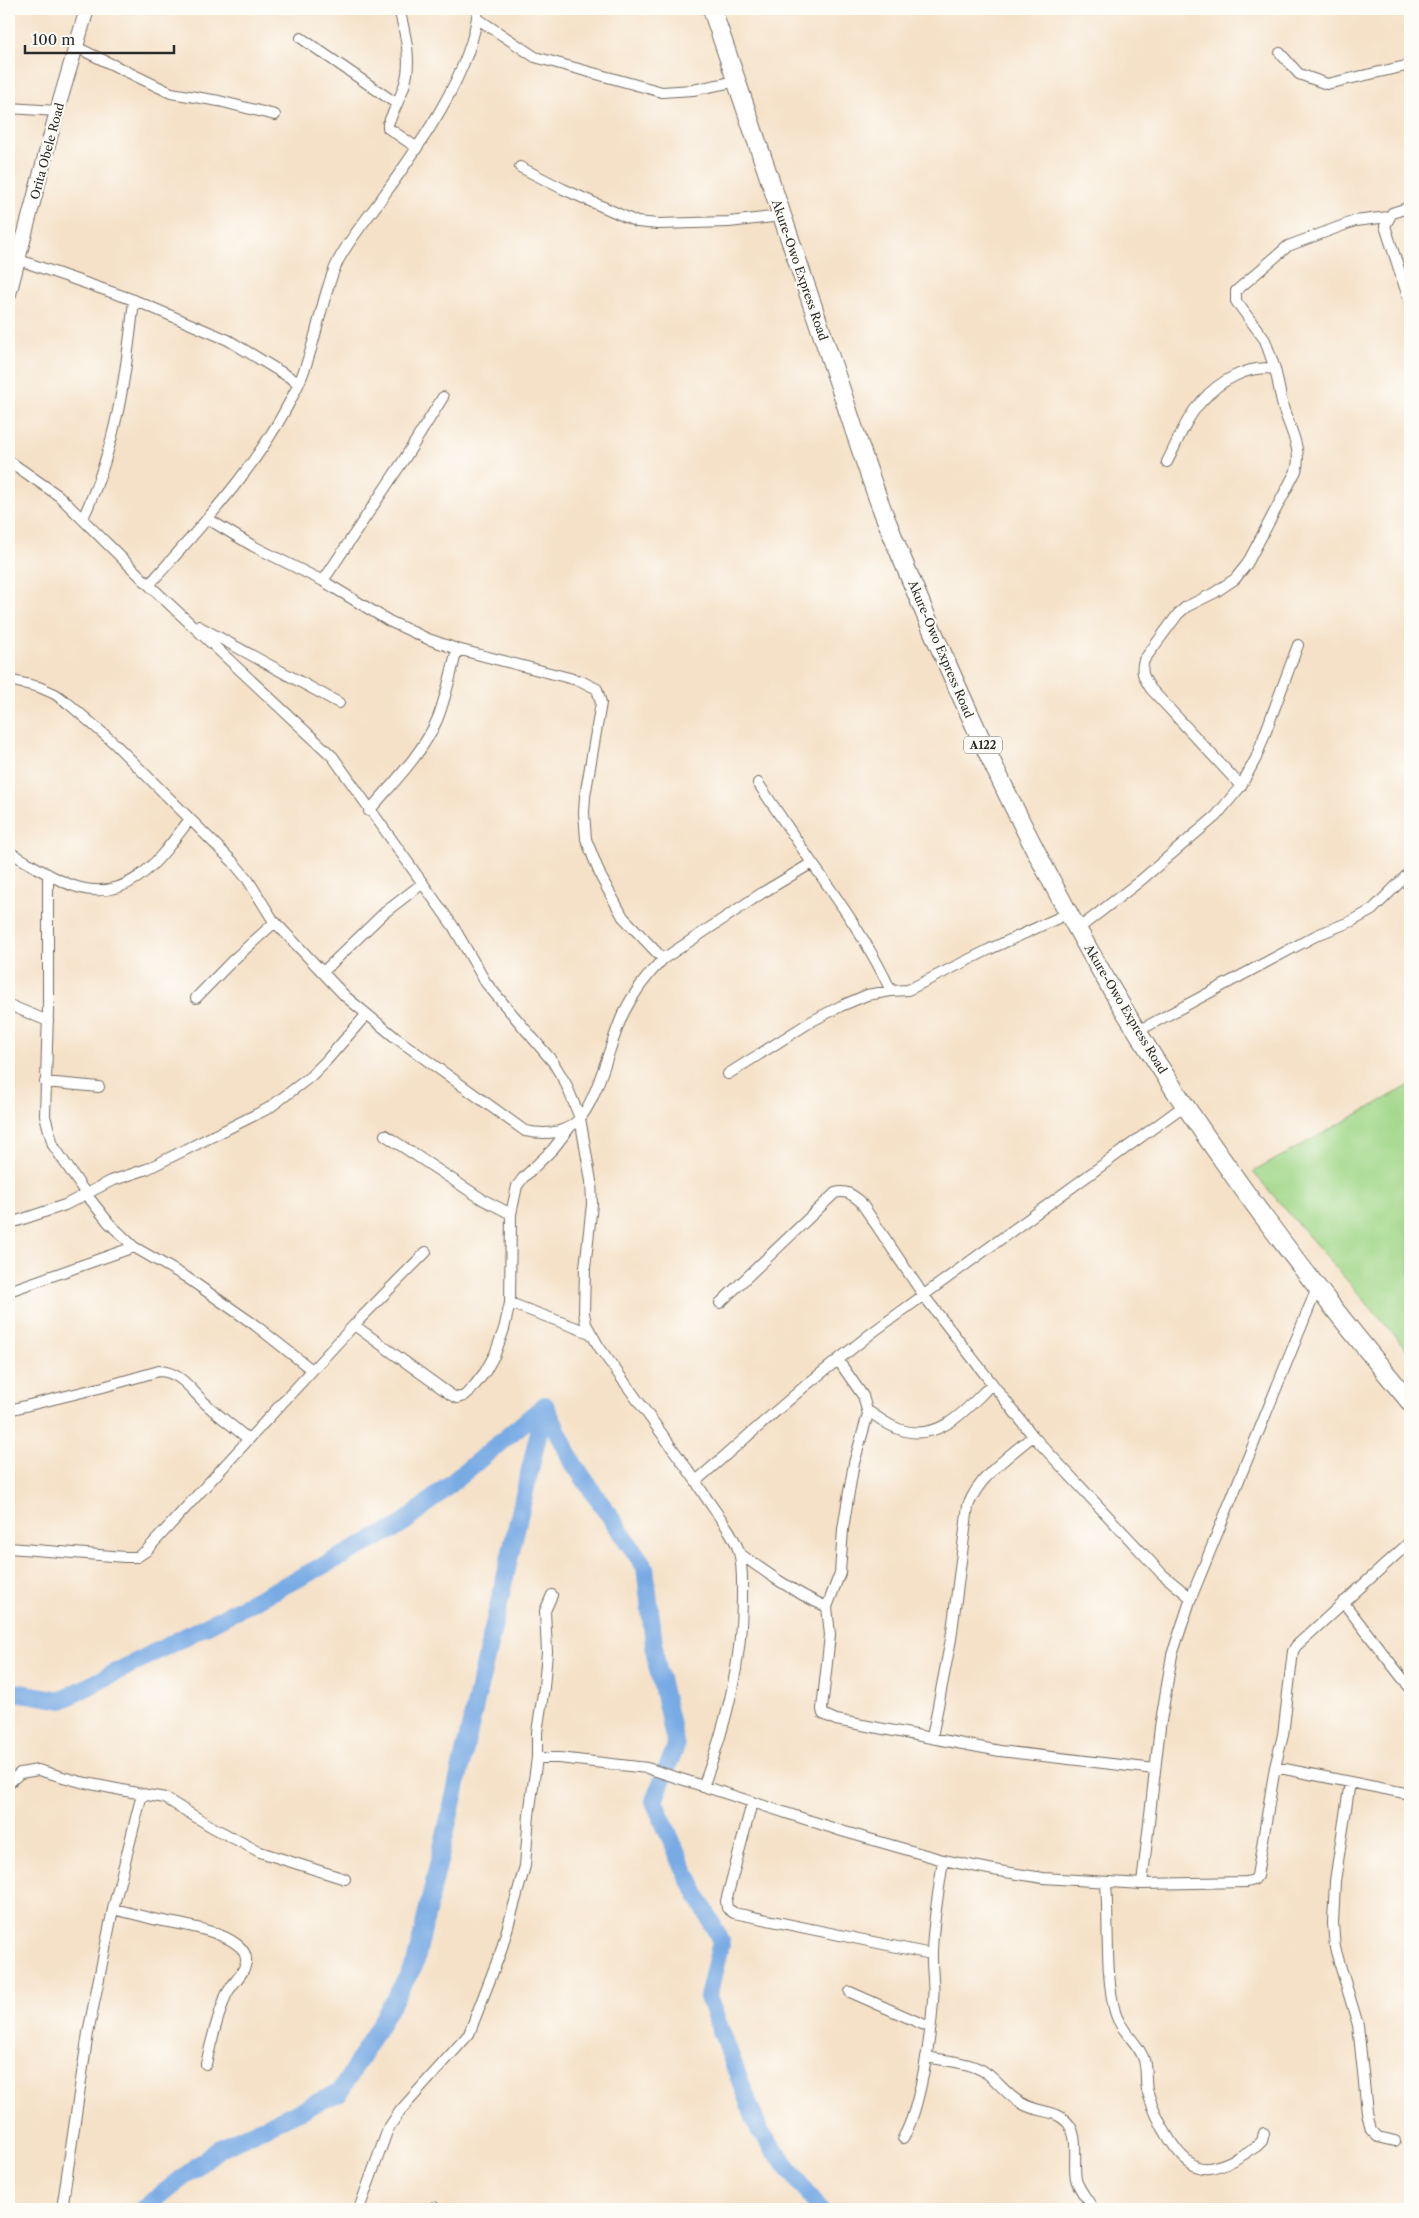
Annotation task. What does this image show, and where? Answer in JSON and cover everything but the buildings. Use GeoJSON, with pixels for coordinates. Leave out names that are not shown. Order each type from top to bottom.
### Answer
{"type":"FeatureCollection","features":[{"type":"Feature","properties":{"kind":"highway","name":"Akure-Owo Express Road"},"geometry":{"type":"LineString","coordinates":[[712,9],[781,216],[890,530],[945,662],[987,754],[1078,929],[1138,1031],[1214,1148],[1270,1228],[1410,1402]]}},
{"type":"Feature","properties":{"kind":"main road","name":"Orita Obele Road"},"geometry":{"type":"LineString","coordinates":[[9,294],[19,260],[15,243],[87,9]]}},
{"type":"Feature","properties":{"kind":"street"},"geometry":{"type":"LineString","coordinates":[[399,9],[408,57],[408,72],[388,128],[416,148]]}},
{"type":"Feature","properties":{"kind":"street"},"geometry":{"type":"LineString","coordinates":[[149,586],[208,519],[258,454],[299,383],[338,260],[416,148],[462,67],[471,44],[478,14],[535,56],[662,92],[692,90],[737,81]]}},
{"type":"Feature","properties":{"kind":"street"},"geometry":{"type":"LineString","coordinates":[[300,38],[397,104]]}},
{"type":"Feature","properties":{"kind":"street"},"geometry":{"type":"LineString","coordinates":[[76,47],[171,93],[228,102],[275,115]]}},
{"type":"Feature","properties":{"kind":"street"},"geometry":{"type":"LineString","coordinates":[[1280,53],[1299,74],[1327,84],[1410,65]]}},
{"type":"Feature","properties":{"kind":"street"},"geometry":{"type":"LineString","coordinates":[[9,108],[57,111]]}},
{"type":"Feature","properties":{"kind":"street"},"geometry":{"type":"LineString","coordinates":[[520,167],[563,189],[638,222],[658,224],[729,222],[781,216]]}},
{"type":"Feature","properties":{"kind":"street"},"geometry":{"type":"LineString","coordinates":[[1410,207],[1392,213],[1388,217],[1385,226],[1410,303]]}},
{"type":"Feature","properties":{"kind":"street"},"geometry":{"type":"LineString","coordinates":[[1241,786],[1151,689],[1142,674],[1142,667],[1153,646],[1178,614],[1186,607],[1227,585],[1235,579],[1247,564],[1296,470],[1298,457],[1296,446],[1283,405],[1275,369],[1265,340],[1236,301],[1236,291],[1288,246],[1355,221],[1388,217]]}},
{"type":"Feature","properties":{"kind":"street"},"geometry":{"type":"LineString","coordinates":[[19,260],[134,300],[228,340],[299,383]]}},
{"type":"Feature","properties":{"kind":"street"},"geometry":{"type":"LineString","coordinates":[[83,518],[93,496],[113,436],[127,365],[134,300]]}},
{"type":"Feature","properties":{"kind":"street"},"geometry":{"type":"LineString","coordinates":[[1167,462],[1200,403],[1216,387],[1251,369],[1262,367],[1275,369]]}},
{"type":"Feature","properties":{"kind":"street"},"geometry":{"type":"LineString","coordinates":[[323,581],[443,397]]}},
{"type":"Feature","properties":{"kind":"street"},"geometry":{"type":"LineString","coordinates":[[9,461],[46,485],[83,518],[149,586],[333,757],[369,811],[453,926],[486,983],[553,1062],[566,1084],[580,1118],[592,1181],[592,1204],[585,1268],[586,1324],[590,1333],[696,1481],[733,1538],[739,1552],[742,1569],[742,1622],[738,1663],[720,1741],[703,1787]]}},
{"type":"Feature","properties":{"kind":"street"},"geometry":{"type":"LineString","coordinates":[[208,519],[253,546],[323,581],[389,621],[428,639],[457,650],[581,681],[597,689],[602,703],[585,796],[586,839],[602,877],[623,916],[663,959]]}},
{"type":"Feature","properties":{"kind":"street"},"geometry":{"type":"LineString","coordinates":[[185,619],[339,703]]}},
{"type":"Feature","properties":{"kind":"street"},"geometry":{"type":"LineString","coordinates":[[1078,929],[1155,869],[1216,816],[1241,786],[1256,758],[1298,645]]}},
{"type":"Feature","properties":{"kind":"street"},"geometry":{"type":"LineString","coordinates":[[369,811],[430,734],[437,720],[457,650]]}},
{"type":"Feature","properties":{"kind":"street"},"geometry":{"type":"LineString","coordinates":[[9,680],[39,687],[55,694],[113,742],[233,862],[248,880],[275,922],[366,1014],[525,1131],[540,1134],[552,1133],[571,1125],[580,1118],[593,1093],[623,1014],[651,971],[663,959],[762,892],[812,863]]}},
{"type":"Feature","properties":{"kind":"street"},"geometry":{"type":"LineString","coordinates":[[758,783],[855,926],[881,968],[891,991]]}},
{"type":"Feature","properties":{"kind":"street"},"geometry":{"type":"LineString","coordinates":[[9,852],[73,886],[93,891],[110,891],[124,886],[142,874],[190,819]]}},
{"type":"Feature","properties":{"kind":"street"},"geometry":{"type":"LineString","coordinates":[[1138,1031],[1317,935],[1352,921],[1372,910],[1410,872]]}},
{"type":"Feature","properties":{"kind":"street"},"geometry":{"type":"LineString","coordinates":[[48,874],[48,1021],[45,1116],[53,1145],[86,1194],[109,1223],[134,1247],[186,1277],[255,1325],[312,1370]]}},
{"type":"Feature","properties":{"kind":"street"},"geometry":{"type":"LineString","coordinates":[[323,972],[384,913],[423,883]]}},
{"type":"Feature","properties":{"kind":"street"},"geometry":{"type":"LineString","coordinates":[[728,1074],[812,1021],[867,995],[908,990],[990,949],[1069,913]]}},
{"type":"Feature","properties":{"kind":"street"},"geometry":{"type":"LineString","coordinates":[[196,998],[232,960],[275,922]]}},
{"type":"Feature","properties":{"kind":"street"},"geometry":{"type":"LineString","coordinates":[[9,1005],[48,1021]]}},
{"type":"Feature","properties":{"kind":"street"},"geometry":{"type":"LineString","coordinates":[[9,1222],[45,1212],[111,1181],[147,1169],[269,1108],[321,1066],[366,1014]]}},
{"type":"Feature","properties":{"kind":"street"},"geometry":{"type":"LineString","coordinates":[[45,1082],[99,1087]]}},
{"type":"Feature","properties":{"kind":"street"},"geometry":{"type":"LineString","coordinates":[[696,1481],[804,1386],[1186,1105]]}},
{"type":"Feature","properties":{"kind":"street"},"geometry":{"type":"LineString","coordinates":[[354,1325],[456,1398],[464,1396],[471,1390],[495,1354],[510,1303],[511,1214],[518,1186],[523,1178],[554,1149],[571,1125]]}},
{"type":"Feature","properties":{"kind":"street"},"geometry":{"type":"LineString","coordinates":[[385,1135],[482,1199],[511,1214]]}},
{"type":"Feature","properties":{"kind":"street"},"geometry":{"type":"LineString","coordinates":[[720,1303],[835,1193],[843,1191],[852,1194],[860,1201],[924,1296],[1033,1436],[1162,1574],[1191,1598]]}},
{"type":"Feature","properties":{"kind":"street"},"geometry":{"type":"LineString","coordinates":[[9,1291],[134,1247]]}},
{"type":"Feature","properties":{"kind":"street"},"geometry":{"type":"LineString","coordinates":[[9,1548],[137,1557],[152,1544],[354,1325],[426,1252]]}},
{"type":"Feature","properties":{"kind":"street"},"geometry":{"type":"LineString","coordinates":[[1142,1884],[1155,1769],[1172,1655],[1191,1598],[1317,1288]]}},
{"type":"Feature","properties":{"kind":"street"},"geometry":{"type":"LineString","coordinates":[[510,1303],[590,1333]]}},
{"type":"Feature","properties":{"kind":"street"},"geometry":{"type":"LineString","coordinates":[[838,1360],[864,1396],[868,1411],[849,1492],[840,1573],[827,1607],[830,1635],[823,1714],[836,1720],[1000,1751],[1155,1769]]}},
{"type":"Feature","properties":{"kind":"street"},"geometry":{"type":"LineString","coordinates":[[9,1410],[159,1371],[166,1371],[182,1379],[206,1403],[248,1439]]}},
{"type":"Feature","properties":{"kind":"street"},"geometry":{"type":"LineString","coordinates":[[868,1411],[888,1424],[906,1431],[922,1432],[938,1429],[952,1422],[992,1384]]}},
{"type":"Feature","properties":{"kind":"street"},"geometry":{"type":"LineString","coordinates":[[932,1737],[951,1639],[968,1506],[972,1494],[980,1483],[1033,1436]]}},
{"type":"Feature","properties":{"kind":"street"},"geometry":{"type":"LineString","coordinates":[[537,1758],[559,1758],[647,1768],[703,1787],[943,1860],[1043,1878],[1142,1884],[1247,1882],[1254,1880],[1257,1876],[1275,1766],[1283,1735],[1293,1651],[1343,1602],[1410,1542]]}},
{"type":"Feature","properties":{"kind":"street"},"geometry":{"type":"LineString","coordinates":[[739,1552],[773,1578],[800,1595],[827,1607]]}},
{"type":"Feature","properties":{"kind":"street"},"geometry":{"type":"LineString","coordinates":[[359,2209],[388,2129],[400,2111],[469,2034],[501,1951],[522,1879],[537,1758],[537,1732],[544,1687],[546,1652],[545,1610],[552,1595]]}},
{"type":"Feature","properties":{"kind":"street"},"geometry":{"type":"LineString","coordinates":[[1343,1602],[1410,1688]]}},
{"type":"Feature","properties":{"kind":"street"},"geometry":{"type":"LineString","coordinates":[[1275,1766],[1410,1794]]}},
{"type":"Feature","properties":{"kind":"street"},"geometry":{"type":"LineString","coordinates":[[9,1782],[20,1773],[38,1770],[81,1782],[165,1798],[212,1827],[260,1852],[345,1879]]}},
{"type":"Feature","properties":{"kind":"street"},"geometry":{"type":"LineString","coordinates":[[1350,1782],[1336,1881],[1335,1948],[1358,2025],[1367,2112],[1371,2130],[1378,2137],[1395,2141]]}},
{"type":"Feature","properties":{"kind":"street"},"geometry":{"type":"LineString","coordinates":[[62,2209],[88,2032],[113,1909],[142,1794]]}},
{"type":"Feature","properties":{"kind":"street"},"geometry":{"type":"LineString","coordinates":[[752,1802],[726,1901],[727,1908],[734,1913],[931,1954]]}},
{"type":"Feature","properties":{"kind":"street"},"geometry":{"type":"LineString","coordinates":[[904,2138],[912,2122],[926,2057],[934,1989],[931,1954],[943,1860]]}},
{"type":"Feature","properties":{"kind":"street"},"geometry":{"type":"LineString","coordinates":[[1106,1883],[1111,1994],[1115,2013],[1125,2033],[1144,2058],[1147,2090],[1169,2141],[1190,2164],[1199,2168],[1208,2168],[1219,2166],[1257,2146],[1262,2141],[1264,2133]]}},
{"type":"Feature","properties":{"kind":"street"},"geometry":{"type":"LineString","coordinates":[[113,1909],[200,1927],[234,1943],[244,1953],[246,1959],[244,1970],[225,1996],[206,2064]]}},
{"type":"Feature","properties":{"kind":"street"},"geometry":{"type":"LineString","coordinates":[[850,1992],[929,2028]]}},
{"type":"Feature","properties":{"kind":"street"},"geometry":{"type":"LineString","coordinates":[[926,2057],[973,2066],[984,2071],[1018,2102],[1052,2112],[1069,2124],[1073,2138],[1076,2178],[1093,2209]]}},
{"type":"Feature","properties":{"kind":"green space"},"geometry":{"type":"Polygon","coordinates":[[[1410,1085],[1410,1353],[1253,1172],[1410,1085]]]}},
{"type":"Feature","properties":{"kind":"waterway"},"geometry":{"type":"LineString","coordinates":[[9,1691],[62,1700],[400,1526],[545,1405],[573,1463],[645,1567],[656,1661],[676,1746],[654,1801],[684,1869],[721,1941],[708,1997],[759,2130],[820,2209]]}},
{"type":"Feature","properties":{"kind":"waterway"},"geometry":{"type":"LineString","coordinates":[[143,2209],[220,2148],[340,2092],[415,1964],[545,1405]]}}]}
